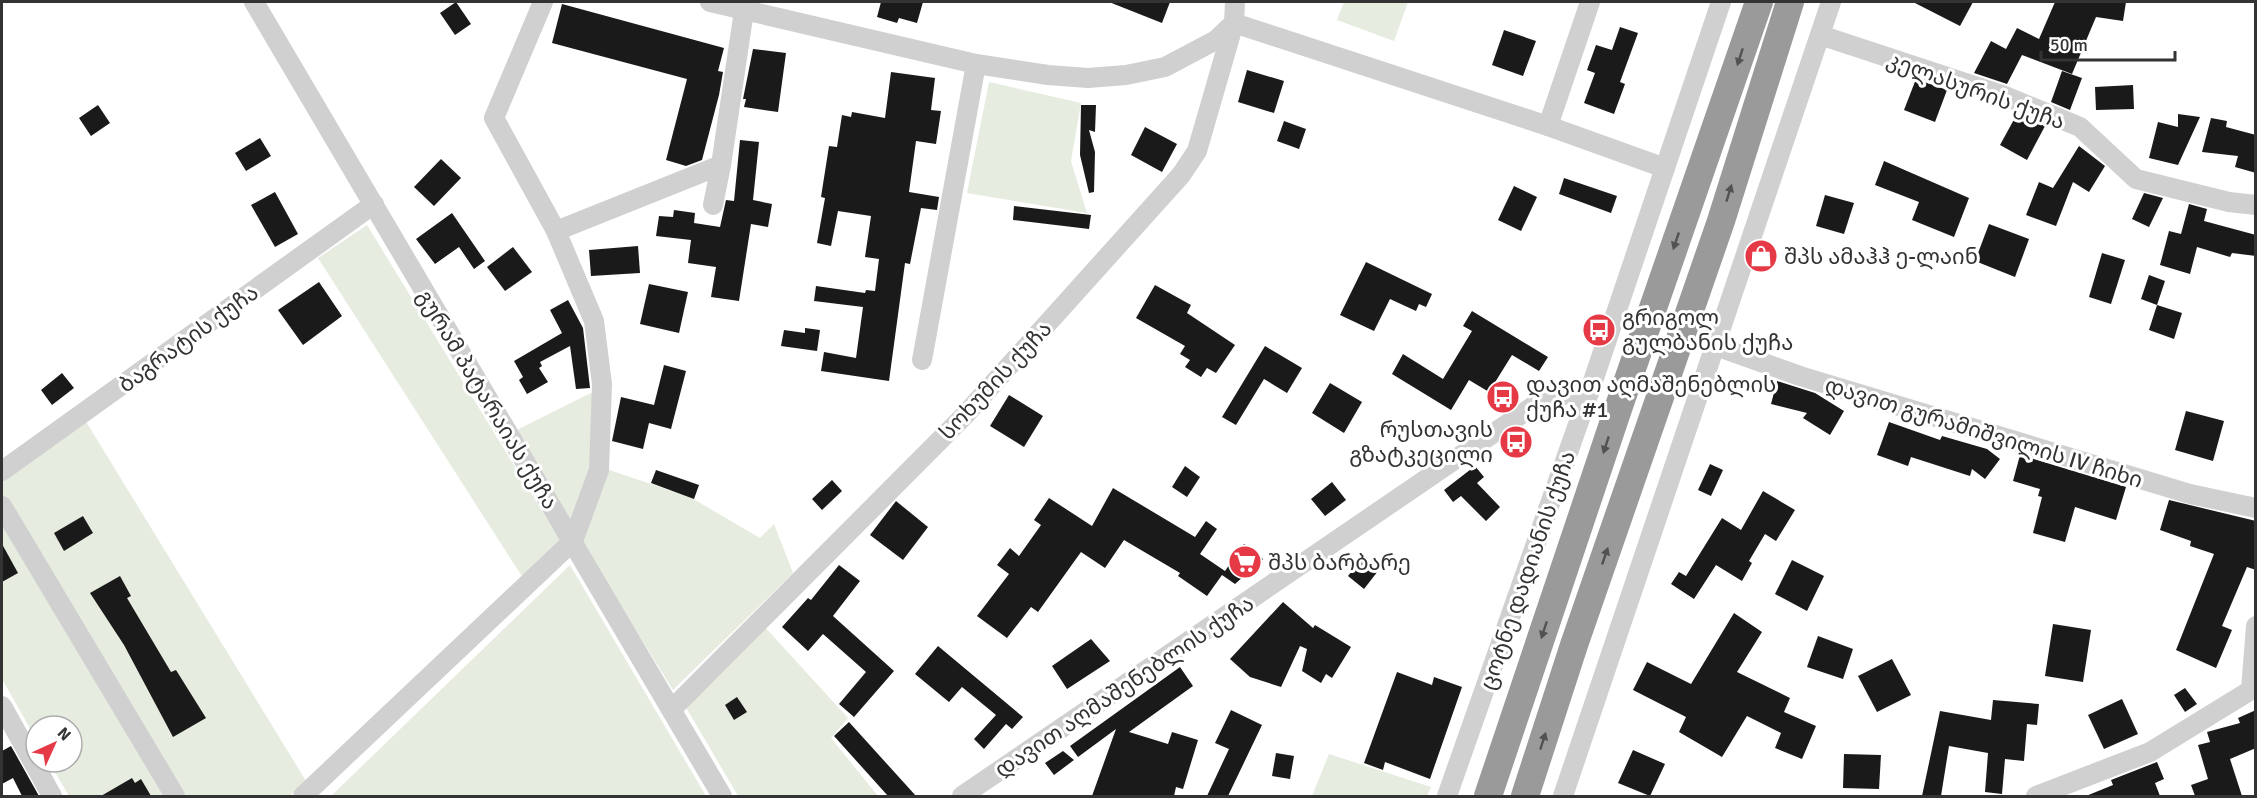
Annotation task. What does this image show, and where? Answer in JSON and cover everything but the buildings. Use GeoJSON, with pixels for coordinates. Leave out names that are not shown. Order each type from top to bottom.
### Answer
{"type":"FeatureCollection","features":[{"type":"Feature","properties":{"kind":"highway"},"geometry":{"type":"LineString","coordinates":[[1488,796],[1759,2]]}},
{"type":"Feature","properties":{"kind":"highway"},"geometry":{"type":"LineString","coordinates":[[1525,796],[1574,645],[1721,221],[1790,2]]}},
{"type":"Feature","properties":{"kind":"street","name":"გურამ პატარაიას ქუჩა"},"geometry":{"type":"LineString","coordinates":[[254,2],[722,796]]}},
{"type":"Feature","properties":{"kind":"street"},"geometry":{"type":"LineString","coordinates":[[303,796],[573,541],[599,470],[602,384],[594,321],[556,231],[494,118],[543,2]]}},
{"type":"Feature","properties":{"kind":"street"},"geometry":{"type":"LineString","coordinates":[[710,2],[976,64],[1048,75],[1088,78],[1126,75],[1165,67],[1216,40],[1234,23],[1548,126],[1665,168]]}},
{"type":"Feature","properties":{"kind":"street","name":"სოხუმის ქუჩა"},"geometry":{"type":"LineString","coordinates":[[672,709],[965,415],[1181,175],[1197,151],[1234,23],[1235,2]]}},
{"type":"Feature","properties":{"kind":"street"},"geometry":{"type":"LineString","coordinates":[[1548,126],[1590,2]]}},
{"type":"Feature","properties":{"kind":"street","name":"ცოტნე დადიანის ქუჩა"},"geometry":{"type":"LineString","coordinates":[[1447,796],[1589,393],[1721,2]]}},
{"type":"Feature","properties":{"kind":"street"},"geometry":{"type":"LineString","coordinates":[[1563,796],[1831,2]]}},
{"type":"Feature","properties":{"kind":"street"},"geometry":{"type":"LineString","coordinates":[[713,205],[744,10]]}},
{"type":"Feature","properties":{"kind":"street","name":"კელასურის ქუჩა"},"geometry":{"type":"LineString","coordinates":[[1820,35],[2005,96],[2080,127],[2136,178],[2229,202],[2256,205]]}},
{"type":"Feature","properties":{"kind":"street"},"geometry":{"type":"LineString","coordinates":[[922,360],[976,64]]}},
{"type":"Feature","properties":{"kind":"street"},"geometry":{"type":"LineString","coordinates":[[556,231],[721,165]]}},
{"type":"Feature","properties":{"kind":"street","name":"ბაგრატის ქუჩა"},"geometry":{"type":"LineString","coordinates":[[2,471],[374,204]]}},
{"type":"Feature","properties":{"kind":"street","name":"დავით გურამიშვილის IV ჩიხი"},"geometry":{"type":"LineString","coordinates":[[1716,346],[1800,376],[2075,460],[2190,494],[2256,508]]}},
{"type":"Feature","properties":{"kind":"street","name":"დავით აღმაშენებლის ქუჩა"},"geometry":{"type":"LineString","coordinates":[[962,796],[1548,396],[1589,393]]}},
{"type":"Feature","properties":{"kind":"street"},"geometry":{"type":"LineString","coordinates":[[2,506],[175,796]]}},
{"type":"Feature","properties":{"kind":"street"},"geometry":{"type":"LineString","coordinates":[[2036,796],[2150,752],[2253,688],[2256,626]]}},
{"type":"Feature","properties":{"kind":"street"},"geometry":{"type":"LineString","coordinates":[[2,706],[52,796]]}},
{"type":"Feature","properties":{"kind":"shaded area"},"geometry":{"type":"Polygon","coordinates":[[[1344,2],[1408,2],[1394,41],[1337,20],[1344,2]]]}},
{"type":"Feature","properties":{"kind":"shaded area"},"geometry":{"type":"Polygon","coordinates":[[[989,82],[1081,103],[1071,161],[1087,213],[967,193],[989,82]]]}},
{"type":"Feature","properties":{"kind":"shaded area"},"geometry":{"type":"Polygon","coordinates":[[[367,225],[561,542],[523,578],[318,258],[367,225]]]}},
{"type":"Feature","properties":{"kind":"shaded area"},"geometry":{"type":"Polygon","coordinates":[[[597,390],[592,472],[573,528],[513,432],[597,390]]]}},
{"type":"Feature","properties":{"kind":"shaded area"},"geometry":{"type":"Polygon","coordinates":[[[85,420],[306,781],[290,796],[69,796],[56,774],[84,774],[84,714],[24,714],[24,718],[2,679],[2,479],[85,420]]]}},
{"type":"Feature","properties":{"kind":"shaded area"},"geometry":{"type":"Polygon","coordinates":[[[606,469],[690,497],[760,538],[774,524],[793,573],[673,690],[581,542],[606,469]]]}},
{"type":"Feature","properties":{"kind":"shaded area"},"geometry":{"type":"Polygon","coordinates":[[[570,565],[706,796],[331,796],[570,565]]]}},
{"type":"Feature","properties":{"kind":"shaded area"},"geometry":{"type":"Polygon","coordinates":[[[763,625],[848,718],[831,738],[878,796],[738,796],[684,704],[763,625]]]}},
{"type":"Feature","properties":{"kind":"shaded area"},"geometry":{"type":"Polygon","coordinates":[[[1329,754],[1431,787],[1427,796],[1312,796],[1329,754]]]}},
{"type":"Feature","properties":{"kind":"place","name":"შპს ამაჰჰ ე-ლაინ"},"geometry":{"type":"Point","coordinates":[1761,256]}},
{"type":"Feature","properties":{"kind":"place","name":"გრიგოლ გულბანის ქუჩა"},"geometry":{"type":"Point","coordinates":[1599,330]}},
{"type":"Feature","properties":{"kind":"place","name":"დავით აღმაშენებლის ქუჩა #1"},"geometry":{"type":"Point","coordinates":[1503,397]}},
{"type":"Feature","properties":{"kind":"place","name":"რუსთავის გზატკეცილი"},"geometry":{"type":"Point","coordinates":[1516,442]}},
{"type":"Feature","properties":{"kind":"place","name":"შპს ბარბარე"},"geometry":{"type":"Point","coordinates":[1245,562]}}]}
